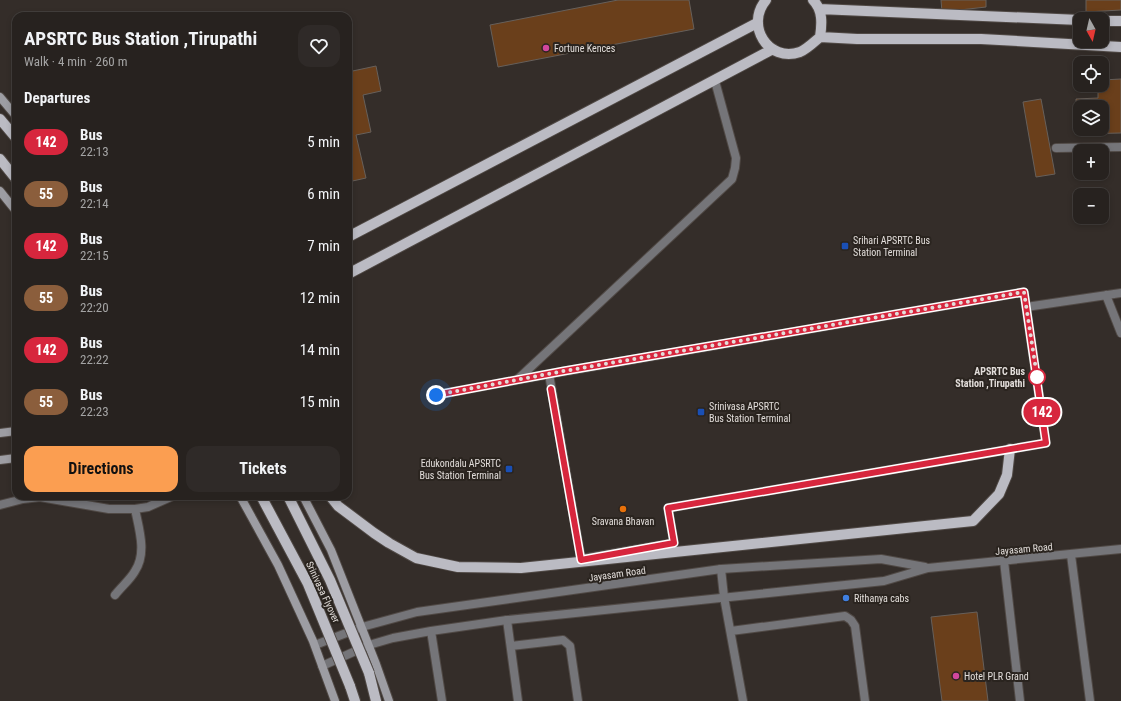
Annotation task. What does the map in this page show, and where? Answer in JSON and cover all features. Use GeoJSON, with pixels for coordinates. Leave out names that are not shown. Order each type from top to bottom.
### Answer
{"type":"FeatureCollection","features":[{"type":"Feature","properties":{"kind":"main road"},"geometry":{"type":"LineString","coordinates":[[766,0],[760,8],[757,23],[759,31],[762,38],[774,50],[786,54],[805,50],[820,37],[857,39],[981,39],[1121,46]]}},
{"type":"Feature","properties":{"kind":"main road"},"geometry":{"type":"LineString","coordinates":[[813,0],[819,9],[821,17],[820,37]]}},
{"type":"Feature","properties":{"kind":"main road"},"geometry":{"type":"LineString","coordinates":[[819,9],[1073,20]]}},
{"type":"Feature","properties":{"kind":"main road"},"geometry":{"type":"LineString","coordinates":[[1109,21],[1121,21]]}},
{"type":"Feature","properties":{"kind":"main road"},"geometry":{"type":"LineString","coordinates":[[352,235],[757,23]]}},
{"type":"Feature","properties":{"kind":"main road"},"geometry":{"type":"LineString","coordinates":[[352,272],[774,50]]}},
{"type":"Feature","properties":{"kind":"main road"},"geometry":{"type":"LineString","coordinates":[[0,119],[12,133]]}},
{"type":"Feature","properties":{"kind":"main road"},"geometry":{"type":"LineString","coordinates":[[0,159],[12,174]]}},
{"type":"Feature","properties":{"kind":"main road"},"geometry":{"type":"LineString","coordinates":[[333,500],[338,506],[374,533],[416,558],[458,567],[522,568],[973,521],[999,494],[1008,475],[1010,449]]}},
{"type":"Feature","properties":{"kind":"main road","name":"Srinivasa Flyover"},"geometry":{"type":"LineString","coordinates":[[262,500],[308,584],[355,701]]}},
{"type":"Feature","properties":{"kind":"main road","name":"Srinivasa Flyover"},"geometry":{"type":"LineString","coordinates":[[290,500],[330,580],[369,673],[376,701]]}},
{"type":"Feature","properties":{"kind":"street"},"geometry":{"type":"LineString","coordinates":[[518,379],[732,179],[736,158],[715,81]]}},
{"type":"Feature","properties":{"kind":"street"},"geometry":{"type":"LineString","coordinates":[[0,97],[12,111]]}},
{"type":"Feature","properties":{"kind":"street"},"geometry":{"type":"LineString","coordinates":[[1056,148],[1121,147]]}},
{"type":"Feature","properties":{"kind":"street"},"geometry":{"type":"LineString","coordinates":[[0,191],[12,206]]}},
{"type":"Feature","properties":{"kind":"street"},"geometry":{"type":"LineString","coordinates":[[436,395],[518,379],[1024,292],[1046,443],[668,508],[674,543],[581,560],[549,374]]}},
{"type":"Feature","properties":{"kind":"street"},"geometry":{"type":"LineString","coordinates":[[1026,307],[1121,293]]}},
{"type":"Feature","properties":{"kind":"street"},"geometry":{"type":"LineString","coordinates":[[1106,295],[1121,333]]}},
{"type":"Feature","properties":{"kind":"street"},"geometry":{"type":"LineString","coordinates":[[0,433],[12,432]]}},
{"type":"Feature","properties":{"kind":"street"},"geometry":{"type":"LineString","coordinates":[[0,460],[12,458]]}},
{"type":"Feature","properties":{"kind":"street"},"geometry":{"type":"LineString","coordinates":[[0,505],[19,500]]}},
{"type":"Feature","properties":{"kind":"street"},"geometry":{"type":"LineString","coordinates":[[57,500],[109,509],[135,509],[148,507],[163,500]]}},
{"type":"Feature","properties":{"kind":"street"},"geometry":{"type":"LineString","coordinates":[[242,500],[278,566],[315,645],[335,701]]}},
{"type":"Feature","properties":{"kind":"street"},"geometry":{"type":"LineString","coordinates":[[305,500],[331,550],[369,645],[389,701]]}},
{"type":"Feature","properties":{"kind":"street"},"geometry":{"type":"LineString","coordinates":[[114,595],[136,570],[140,559],[142,546],[135,509]]}},
{"type":"Feature","properties":{"kind":"street","name":"Jayasam Road"},"geometry":{"type":"LineString","coordinates":[[322,666],[369,645],[393,638],[431,631],[507,620],[884,580],[928,568],[1121,549]]}},
{"type":"Feature","properties":{"kind":"street"},"geometry":{"type":"LineString","coordinates":[[1071,554],[1090,701]]}},
{"type":"Feature","properties":{"kind":"street","name":"Jayasam Road"},"geometry":{"type":"LineString","coordinates":[[315,645],[362,627],[417,612],[721,569],[881,559],[928,568]]}},
{"type":"Feature","properties":{"kind":"street"},"geometry":{"type":"LineString","coordinates":[[1004,561],[1020,701]]}},
{"type":"Feature","properties":{"kind":"street"},"geometry":{"type":"LineString","coordinates":[[721,569],[724,598],[743,701]]}},
{"type":"Feature","properties":{"kind":"street"},"geometry":{"type":"LineString","coordinates":[[731,631],[845,616],[851,620],[855,626],[865,701]]}},
{"type":"Feature","properties":{"kind":"street"},"geometry":{"type":"LineString","coordinates":[[507,620],[518,701]]}},
{"type":"Feature","properties":{"kind":"street"},"geometry":{"type":"LineString","coordinates":[[431,631],[442,701]]}},
{"type":"Feature","properties":{"kind":"street"},"geometry":{"type":"LineString","coordinates":[[511,646],[563,640],[567,642],[570,646],[578,701]]}},
{"type":"Feature","properties":{"kind":"building","name":"Fortune Kences"},"geometry":{"type":"Polygon","coordinates":[[[618,0],[689,0],[694,29],[498,67],[490,25],[618,0]]]}},
{"type":"Feature","properties":{"kind":"building"},"geometry":{"type":"Polygon","coordinates":[[[941,0],[986,0],[986,7],[942,12],[941,0]]]}},
{"type":"Feature","properties":{"kind":"building"},"geometry":{"type":"Polygon","coordinates":[[[1086,0],[1121,0],[1121,10],[1086,12],[1086,0]]]}},
{"type":"Feature","properties":{"kind":"building"},"geometry":{"type":"Polygon","coordinates":[[[376,66],[381,91],[363,95],[371,132],[356,135],[366,178],[352,181],[352,71],[376,66]]]}},
{"type":"Feature","properties":{"kind":"building"},"geometry":{"type":"Polygon","coordinates":[[[1121,79],[1121,133],[1109,133],[1109,100],[1076,100],[1098,98],[1098,92],[1109,92],[1109,80],[1121,79]]]}},
{"type":"Feature","properties":{"kind":"building"},"geometry":{"type":"Polygon","coordinates":[[[1041,99],[1055,174],[1036,177],[1023,102],[1041,99]]]}},
{"type":"Feature","properties":{"kind":"building"},"geometry":{"type":"Polygon","coordinates":[[[977,612],[988,701],[942,701],[931,617],[977,612]]]}},
{"type":"Feature","properties":{"kind":"bus line","name":"142"},"geometry":{"type":"LineString","coordinates":[[436,395],[564,371],[1024,292],[1046,443],[668,508],[674,543],[581,560],[551,389]]}},
{"type":"Feature","properties":{"kind":"place","name":"Fortune Kences"},"geometry":{"type":"Point","coordinates":[546,48]}},
{"type":"Feature","properties":{"kind":"place","name":"Srihari APSRTC Bus Station Terminal"},"geometry":{"type":"Point","coordinates":[845,246]}},
{"type":"Feature","properties":{"kind":"place","name":"APSRTC Bus Station ,Tirupathi"},"geometry":{"type":"Point","coordinates":[1037,377]}},
{"type":"Feature","properties":{"kind":"place","name":"Srinivasa APSRTC Bus Station Terminal"},"geometry":{"type":"Point","coordinates":[701,412]}},
{"type":"Feature","properties":{"kind":"place","name":"Edukondalu APSRTC Bus Station Terminal"},"geometry":{"type":"Point","coordinates":[509,469]}},
{"type":"Feature","properties":{"kind":"place","name":"Sravana Bhavan"},"geometry":{"type":"Point","coordinates":[623,509]}},
{"type":"Feature","properties":{"kind":"place","name":"Rithanya cabs"},"geometry":{"type":"Point","coordinates":[846,598]}},
{"type":"Feature","properties":{"kind":"place","name":"Hotel PLR Grand"},"geometry":{"type":"Point","coordinates":[956,676]}},
{"type":"Feature","properties":{"kind":"route"},"geometry":{"type":"LineString","coordinates":[[436,395],[564,371],[1024,292],[1038,383],[1037,377]]}}]}
